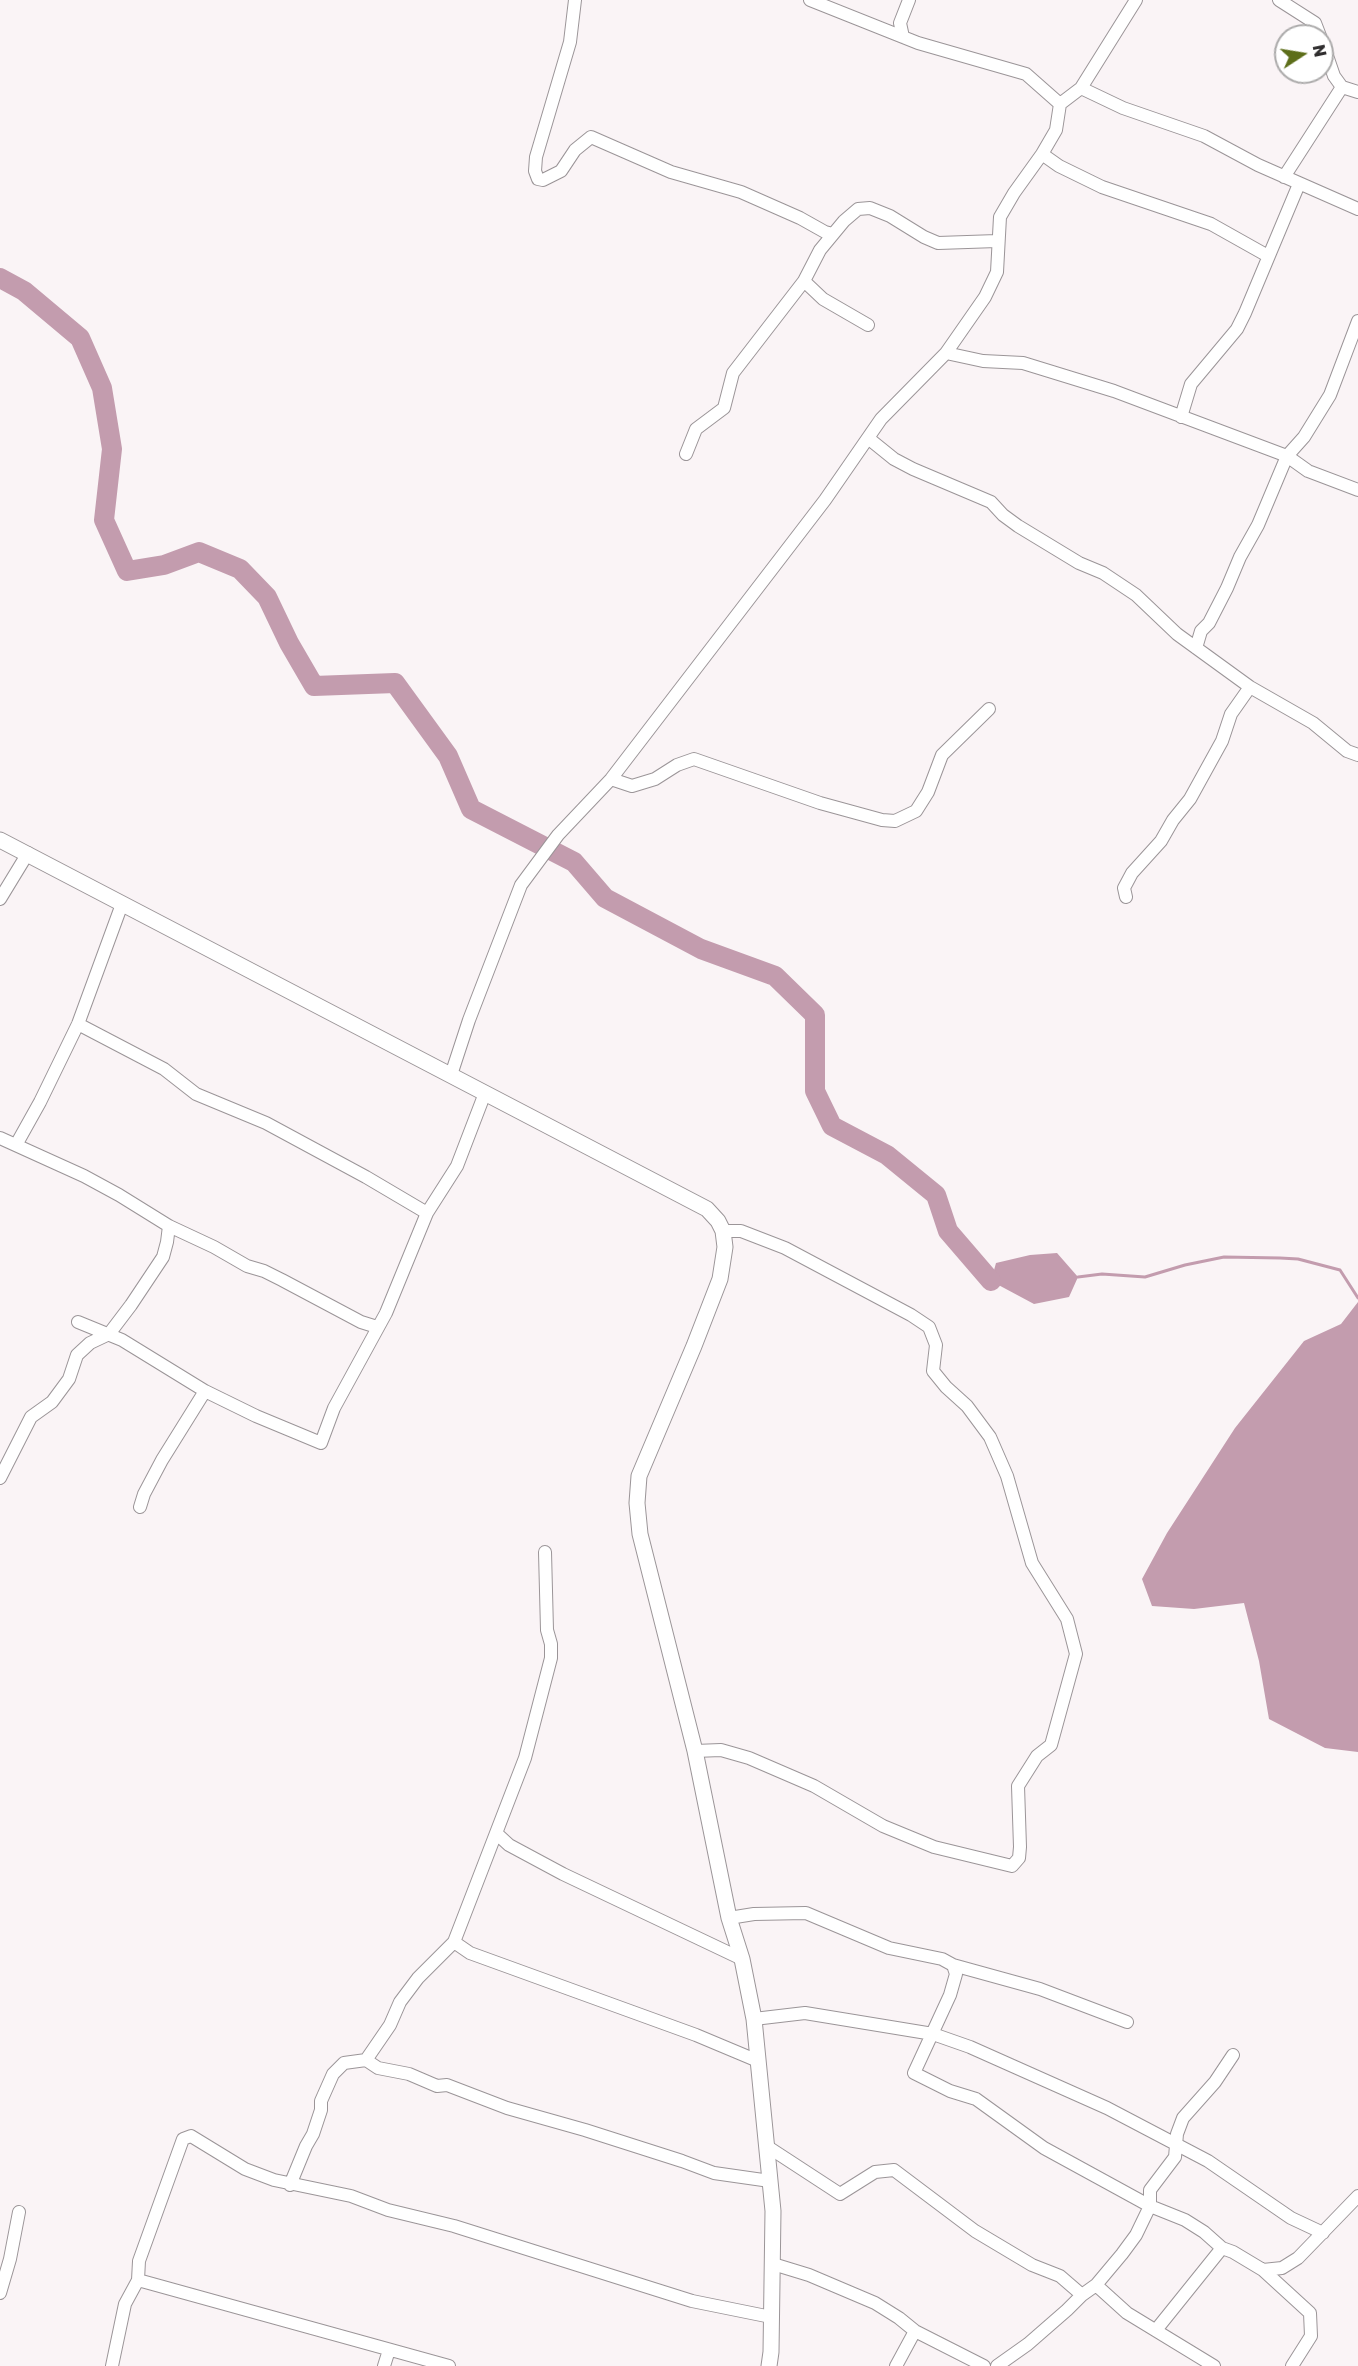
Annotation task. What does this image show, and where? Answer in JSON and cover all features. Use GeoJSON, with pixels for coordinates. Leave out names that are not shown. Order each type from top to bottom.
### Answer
{"type":"FeatureCollection","features":[{"type":"Feature","properties":{"kind":"street"},"geometry":{"type":"LineString","coordinates":[[575,0],[570,42],[536,157],[535,171],[538,179],[543,180],[561,171],[575,150],[591,137],[671,172],[741,192],[833,234]]}},
{"type":"Feature","properties":{"kind":"street"},"geometry":{"type":"LineString","coordinates":[[810,0],[903,37],[1026,74],[1060,104]]}},
{"type":"Feature","properties":{"kind":"street"},"geometry":{"type":"LineString","coordinates":[[903,37],[900,23],[909,0]]}},
{"type":"Feature","properties":{"kind":"street"},"geometry":{"type":"LineString","coordinates":[[451,1075],[469,1020],[521,885],[533,866],[558,835],[611,779],[825,500],[881,419],[946,353],[985,297],[997,272],[1000,217],[1056,130],[1060,104],[1081,88],[1136,0]]}},
{"type":"Feature","properties":{"kind":"street"},"geometry":{"type":"LineString","coordinates":[[1279,0],[1315,24]]}},
{"type":"Feature","properties":{"kind":"street"},"geometry":{"type":"LineString","coordinates":[[1334,76],[1341,87],[1358,92]]}},
{"type":"Feature","properties":{"kind":"street"},"geometry":{"type":"LineString","coordinates":[[1284,177],[1341,87]]}},
{"type":"Feature","properties":{"kind":"street"},"geometry":{"type":"LineString","coordinates":[[1081,88],[1123,108],[1204,136],[1284,177],[1358,209]]}},
{"type":"Feature","properties":{"kind":"street"},"geometry":{"type":"LineString","coordinates":[[1042,154],[1059,166],[1102,187],[1211,224],[1268,256]]}},
{"type":"Feature","properties":{"kind":"street"},"geometry":{"type":"LineString","coordinates":[[1181,417],[1191,384],[1237,329],[1260,283],[1268,256],[1299,184]]}},
{"type":"Feature","properties":{"kind":"street"},"geometry":{"type":"LineString","coordinates":[[686,454],[696,429],[724,408],[733,373],[804,281],[820,250],[858,209],[870,208],[890,216],[938,243],[997,241]]}},
{"type":"Feature","properties":{"kind":"street"},"geometry":{"type":"LineString","coordinates":[[804,281],[823,299],[868,325]]}},
{"type":"Feature","properties":{"kind":"street"},"geometry":{"type":"LineString","coordinates":[[1196,648],[1201,631],[1209,623],[1258,525],[1287,456],[1304,437],[1330,395],[1358,321]]}},
{"type":"Feature","properties":{"kind":"street"},"geometry":{"type":"LineString","coordinates":[[946,353],[983,361],[1023,363],[1114,391],[1287,456],[1308,471],[1358,490]]}},
{"type":"Feature","properties":{"kind":"street"},"geometry":{"type":"LineString","coordinates":[[868,438],[894,459],[913,469],[991,502],[1018,526],[1079,563],[1103,573],[1136,595],[1159,618],[1196,648],[1250,687],[1313,723],[1347,751],[1358,755]]}},
{"type":"Feature","properties":{"kind":"street"},"geometry":{"type":"LineString","coordinates":[[1126,897],[1124,888],[1132,873],[1161,841],[1173,820],[1190,799],[1222,741],[1231,714],[1250,687]]}},
{"type":"Feature","properties":{"kind":"street"},"geometry":{"type":"LineString","coordinates":[[611,779],[632,786],[656,779],[677,765],[694,759],[820,803],[882,820],[895,821],[916,811],[928,792],[942,755],[989,709]]}},
{"type":"Feature","properties":{"kind":"street"},"geometry":{"type":"LineString","coordinates":[[0,840],[707,1209],[718,1221],[723,1231],[725,1246],[720,1278],[639,1476],[637,1503],[640,1534],[695,1751],[729,1918],[742,1959],[754,2019],[773,2211],[769,2366]]}},
{"type":"Feature","properties":{"kind":"street"},"geometry":{"type":"LineString","coordinates":[[0,899],[28,853]]}},
{"type":"Feature","properties":{"kind":"street"},"geometry":{"type":"LineString","coordinates":[[16,1145],[78,1024],[122,904]]}},
{"type":"Feature","properties":{"kind":"street"},"geometry":{"type":"LineString","coordinates":[[78,1024],[164,1069],[196,1094],[266,1123],[427,1213]]}},
{"type":"Feature","properties":{"kind":"street"},"geometry":{"type":"LineString","coordinates":[[78,1322],[122,1340],[205,1391],[256,1416],[321,1443],[334,1408],[386,1313],[427,1213],[457,1166],[485,1093]]}},
{"type":"Feature","properties":{"kind":"street"},"geometry":{"type":"LineString","coordinates":[[0,1138],[84,1176],[169,1226],[214,1247],[247,1266],[264,1271],[360,1322],[377,1327]]}},
{"type":"Feature","properties":{"kind":"street"},"geometry":{"type":"LineString","coordinates":[[0,1478],[31,1417],[52,1402],[69,1378],[77,1355],[90,1343],[109,1334],[163,1257],[169,1226]]}},
{"type":"Feature","properties":{"kind":"street"},"geometry":{"type":"LineString","coordinates":[[695,1751],[721,1750],[749,1758],[814,1786],[883,1826],[934,1846],[1012,1866],[1019,1858],[1020,1847],[1018,1786],[1037,1756],[1051,1745],[1076,1654],[1067,1619],[1032,1563],[1007,1476],[990,1437],[967,1406],[946,1387],[933,1371],[936,1345],[929,1327],[911,1315],[785,1248],[741,1232],[723,1231]]}},
{"type":"Feature","properties":{"kind":"street"},"geometry":{"type":"LineString","coordinates":[[140,1507],[144,1494],[162,1460],[205,1391]]}},
{"type":"Feature","properties":{"kind":"street"},"geometry":{"type":"LineString","coordinates":[[366,2060],[390,2025],[400,2002],[418,1978],[454,1942],[525,1758],[551,1658],[551,1644],[547,1630],[545,1552]]}},
{"type":"Feature","properties":{"kind":"street"},"geometry":{"type":"LineString","coordinates":[[496,1833],[509,1845],[563,1874],[742,1959]]}},
{"type":"Feature","properties":{"kind":"street"},"geometry":{"type":"LineString","coordinates":[[729,1918],[763,1913],[806,1913],[889,1948],[942,1959],[953,1965],[1040,1989],[1127,2022]]}},
{"type":"Feature","properties":{"kind":"street"},"geometry":{"type":"LineString","coordinates":[[454,1942],[470,1953],[685,2031],[758,2061]]}},
{"type":"Feature","properties":{"kind":"street"},"geometry":{"type":"LineString","coordinates":[[953,1965],[956,1974],[950,1995],[914,2073],[950,2091],[976,2099],[1044,2148],[1150,2206],[1185,2220],[1204,2232],[1222,2248],[1263,2270],[1310,2313],[1311,2336],[1292,2366]]}},
{"type":"Feature","properties":{"kind":"street"},"geometry":{"type":"LineString","coordinates":[[754,2019],[805,2013],[933,2034],[970,2047],[1107,2108],[1208,2161],[1291,2218],[1323,2233]]}},
{"type":"Feature","properties":{"kind":"street"},"geometry":{"type":"LineString","coordinates":[[997,2366],[1036,2337],[1096,2285],[1136,2235],[1150,2206],[1149,2190],[1175,2157],[1178,2146],[1176,2134],[1183,2118],[1215,2082],[1233,2055]]}},
{"type":"Feature","properties":{"kind":"street"},"geometry":{"type":"LineString","coordinates":[[290,2185],[313,2134],[321,2110],[321,2102],[333,2074],[344,2063],[351,2060],[366,2060],[378,2068],[408,2074],[437,2086],[447,2085],[507,2108],[585,2130],[714,2173],[770,2181]]}},
{"type":"Feature","properties":{"kind":"street"},"geometry":{"type":"LineString","coordinates":[[112,2366],[125,2304],[138,2280],[139,2261],[183,2139],[191,2136],[245,2169],[290,2185],[351,2196],[388,2210],[454,2226],[692,2301],[771,2317]]}},
{"type":"Feature","properties":{"kind":"street"},"geometry":{"type":"LineString","coordinates":[[768,2146],[840,2194],[875,2172],[894,2170],[975,2231],[1032,2265],[1060,2276],[1082,2295]]}},
{"type":"Feature","properties":{"kind":"street"},"geometry":{"type":"LineString","coordinates":[[1263,2270],[1282,2268],[1298,2258],[1358,2196]]}},
{"type":"Feature","properties":{"kind":"street"},"geometry":{"type":"LineString","coordinates":[[0,2293],[10,2259],[19,2212]]}},
{"type":"Feature","properties":{"kind":"street"},"geometry":{"type":"LineString","coordinates":[[1156,2330],[1222,2248]]}},
{"type":"Feature","properties":{"kind":"street"},"geometry":{"type":"LineString","coordinates":[[773,2264],[809,2275],[875,2303],[915,2331],[984,2366]]}},
{"type":"Feature","properties":{"kind":"street"},"geometry":{"type":"LineString","coordinates":[[138,2280],[449,2366]]}},
{"type":"Feature","properties":{"kind":"street"},"geometry":{"type":"LineString","coordinates":[[1096,2285],[1127,2313],[1214,2366]]}},
{"type":"Feature","properties":{"kind":"street"},"geometry":{"type":"LineString","coordinates":[[896,2366],[915,2331]]}},
{"type":"Feature","properties":{"kind":"street"},"geometry":{"type":"LineString","coordinates":[[384,2366],[389,2350]]}},
{"type":"Feature","properties":{"kind":"shaded area"},"geometry":{"type":"Polygon","coordinates":[[[1057,1253],[1078,1277],[1069,1297],[1034,1304],[991,1281],[996,1263],[1030,1255],[1057,1253]]]}},
{"type":"Feature","properties":{"kind":"shaded area"},"geometry":{"type":"Polygon","coordinates":[[[1358,1302],[1358,1752],[1325,1748],[1269,1719],[1259,1661],[1244,1603],[1194,1609],[1152,1606],[1142,1579],[1167,1533],[1235,1428],[1304,1341],[1341,1324],[1358,1302]]]}},
{"type":"Feature","properties":{"kind":"waterway"},"geometry":{"type":"LineString","coordinates":[[0,278],[24,291],[80,338],[102,388],[112,449],[104,520],[127,571],[164,565],[199,552],[240,569],[267,597],[289,643],[314,686],[395,683],[448,756],[471,809],[574,862],[605,898],[701,949],[775,976],[815,1015],[815,1091],[832,1126],[887,1155],[936,1195],[948,1231],[991,1281]]}},
{"type":"Feature","properties":{"kind":"waterway"},"geometry":{"type":"LineString","coordinates":[[1078,1277],[1102,1274],[1145,1277],[1185,1265],[1224,1257],[1298,1259],[1340,1270],[1358,1298]]}}]}
